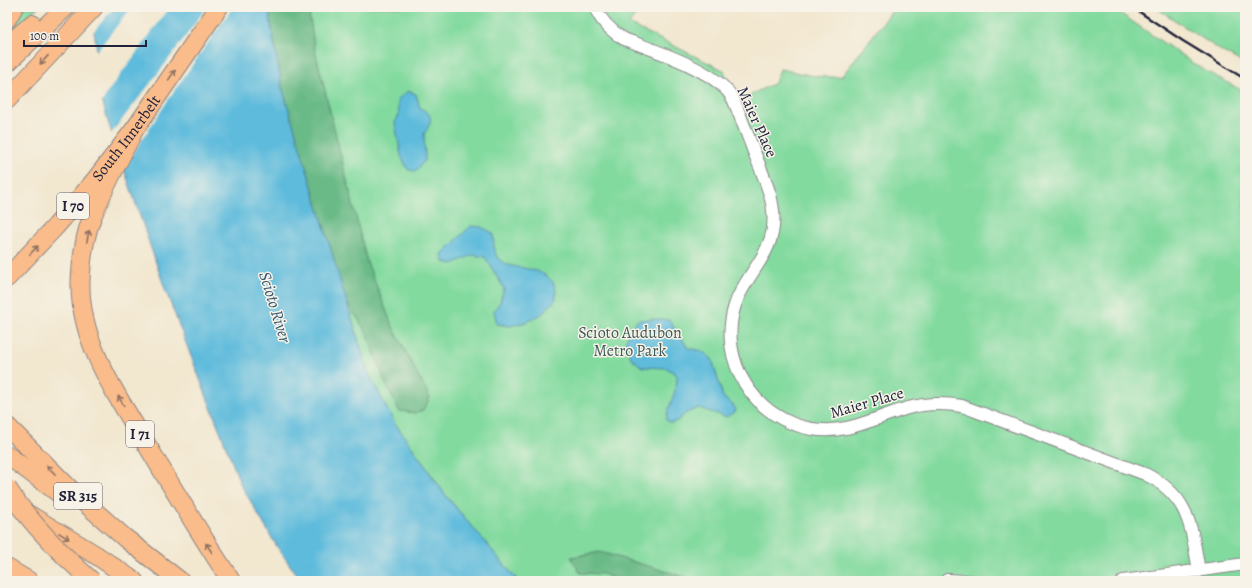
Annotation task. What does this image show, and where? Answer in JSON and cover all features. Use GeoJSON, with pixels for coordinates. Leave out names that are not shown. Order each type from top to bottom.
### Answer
{"type":"FeatureCollection","features":[{"type":"Feature","properties":{"kind":"highway"},"geometry":{"type":"LineString","coordinates":[[7,19],[14,7]]}},
{"type":"Feature","properties":{"kind":"highway"},"geometry":{"type":"LineString","coordinates":[[7,46],[50,7]]}},
{"type":"Feature","properties":{"kind":"highway"},"geometry":{"type":"LineString","coordinates":[[7,63],[66,7]]}},
{"type":"Feature","properties":{"kind":"highway"},"geometry":{"type":"LineString","coordinates":[[7,100],[94,7]]}},
{"type":"Feature","properties":{"kind":"highway","name":"South Innerbelt"},"geometry":{"type":"LineString","coordinates":[[7,278],[56,226],[134,130],[219,7]]}},
{"type":"Feature","properties":{"kind":"highway","name":"I 71"},"geometry":{"type":"LineString","coordinates":[[134,130],[92,218],[81,274],[83,311],[91,342],[98,359],[163,473],[231,581]]}},
{"type":"Feature","properties":{"kind":"highway","name":"SR 315"},"geometry":{"type":"LineString","coordinates":[[7,426],[76,495],[180,581]]}},
{"type":"Feature","properties":{"kind":"highway"},"geometry":{"type":"LineString","coordinates":[[7,455],[154,561]]}},
{"type":"Feature","properties":{"kind":"highway"},"geometry":{"type":"LineString","coordinates":[[7,488],[49,540],[92,581]]}},
{"type":"Feature","properties":{"kind":"highway","name":"SR 315"},"geometry":{"type":"LineString","coordinates":[[7,501],[96,555],[134,581]]}},
{"type":"Feature","properties":{"kind":"highway"},"geometry":{"type":"LineString","coordinates":[[7,568],[29,581]]}},
{"type":"Feature","properties":{"kind":"street","name":"Maier Place"},"geometry":{"type":"LineString","coordinates":[[595,7],[603,21],[616,34],[624,39],[701,71],[724,86],[729,92],[739,112],[773,205],[771,240],[740,293],[735,305],[731,329],[733,355],[747,388],[756,400],[779,418],[800,427],[825,431],[851,428],[908,408],[923,405],[938,404],[962,406],[1145,474],[1156,480],[1173,493],[1184,510],[1190,523],[1199,571]]}},
{"type":"Feature","properties":{"kind":"street"},"geometry":{"type":"LineString","coordinates":[[1123,581],[1245,564]]}},
{"type":"Feature","properties":{"kind":"street"},"geometry":{"type":"LineString","coordinates":[[947,580],[964,581]]}},
{"type":"Feature","properties":{"kind":"green space"},"geometry":{"type":"Polygon","coordinates":[[[7,7],[38,7],[7,34],[7,7]]]}},
{"type":"Feature","properties":{"kind":"green space","name":"Scioto Audubon Metro Park"},"geometry":{"type":"Polygon","coordinates":[[[268,7],[642,7],[629,24],[723,70],[750,116],[746,99],[754,93],[775,83],[780,69],[802,74],[827,77],[842,76],[895,7],[1111,7],[1200,68],[1245,92],[1245,581],[518,581],[447,497],[394,422],[368,372],[282,87],[268,7]]]}},
{"type":"Feature","properties":{"kind":"green space"},"geometry":{"type":"Polygon","coordinates":[[[268,7],[308,7],[315,50],[367,262],[392,325],[430,398],[423,410],[415,413],[399,411],[384,380],[367,333],[345,299],[282,87],[268,7]]]}},
{"type":"Feature","properties":{"kind":"green space"},"geometry":{"type":"Polygon","coordinates":[[[1155,7],[1245,7],[1245,64],[1223,52],[1155,7]]]}},
{"type":"Feature","properties":{"kind":"green space"},"geometry":{"type":"Polygon","coordinates":[[[600,552],[698,581],[617,581],[604,574],[580,573],[571,557],[600,552]]]}},
{"type":"Feature","properties":{"kind":"water","name":"Scioto River"},"geometry":{"type":"Polygon","coordinates":[[[90,7],[268,7],[282,87],[368,372],[394,422],[447,497],[518,581],[301,581],[276,545],[241,485],[165,289],[109,125],[102,100],[97,50],[90,7]]]}},
{"type":"Feature","properties":{"kind":"water"},"geometry":{"type":"Polygon","coordinates":[[[408,91],[416,94],[420,108],[428,113],[431,119],[424,134],[425,160],[416,171],[408,170],[401,156],[395,123],[399,115],[398,99],[408,91]]]}},
{"type":"Feature","properties":{"kind":"water"},"geometry":{"type":"Polygon","coordinates":[[[471,226],[481,227],[493,233],[495,253],[501,261],[508,265],[542,273],[549,278],[555,286],[556,299],[542,314],[526,322],[510,326],[497,324],[494,311],[500,302],[504,288],[485,257],[473,255],[452,264],[444,262],[442,254],[471,226]]]}},
{"type":"Feature","properties":{"kind":"water"},"geometry":{"type":"Polygon","coordinates":[[[638,320],[669,320],[688,348],[702,351],[712,359],[723,397],[734,406],[736,411],[726,417],[699,408],[686,413],[677,421],[671,423],[666,420],[676,387],[677,375],[667,368],[642,367],[631,358],[625,343],[630,330],[638,320]]]}},
{"type":"Feature","properties":{"kind":"pier"},"geometry":{"type":"Polygon","coordinates":[[[88,7],[115,7],[92,33],[88,7]]]}},
{"type":"Feature","properties":{"kind":"pier"},"geometry":{"type":"Polygon","coordinates":[[[132,7],[170,7],[107,93],[101,104],[95,53],[132,7]]]}},
{"type":"Feature","properties":{"kind":"pier"},"geometry":{"type":"Polygon","coordinates":[[[207,7],[233,7],[172,94],[122,170],[110,135],[207,7]]]}},
{"type":"Feature","properties":{"kind":"railway"},"geometry":{"type":"LineString","coordinates":[[1132,7],[1183,41],[1245,79]]}}]}
